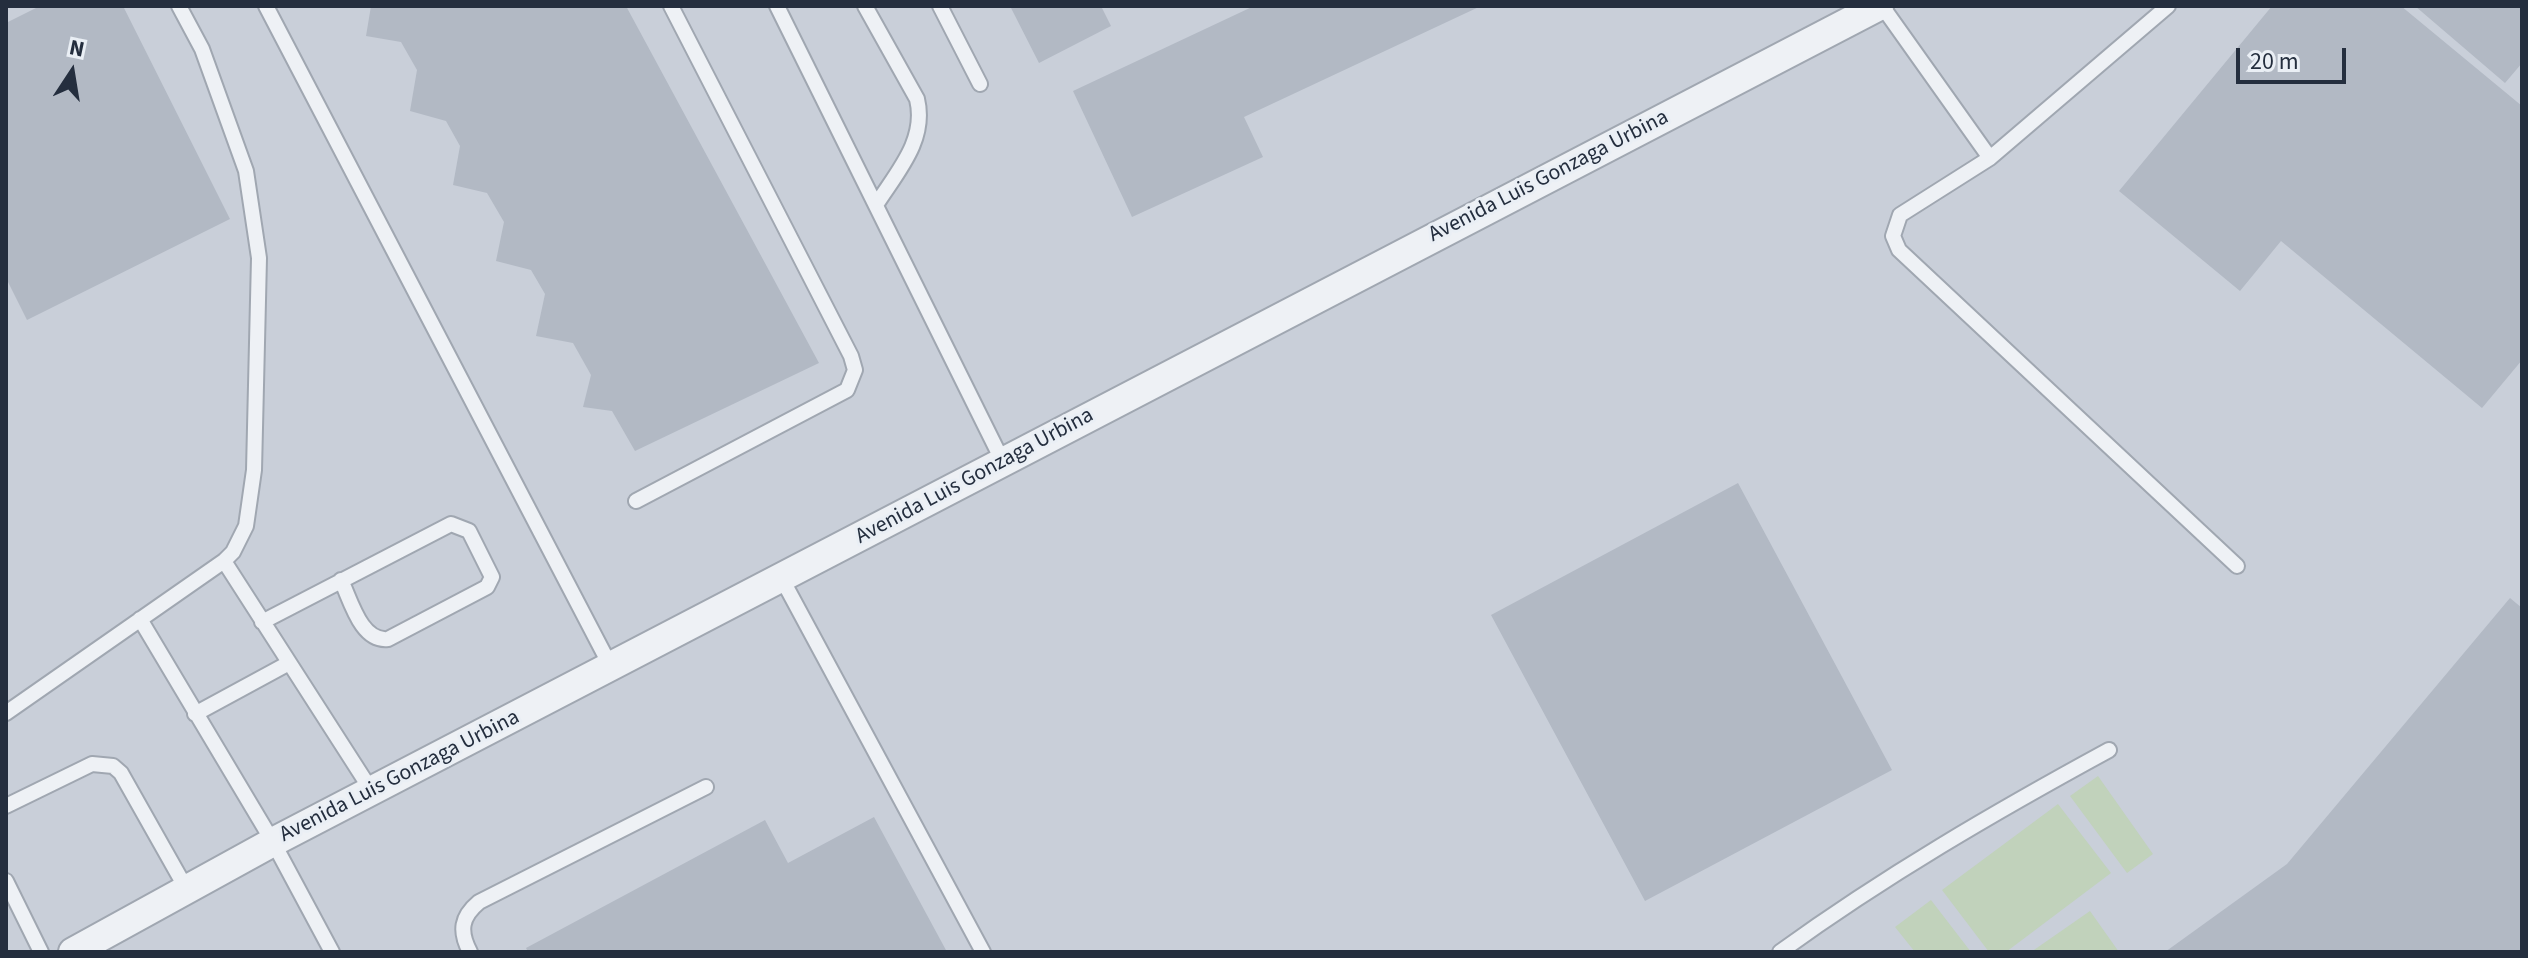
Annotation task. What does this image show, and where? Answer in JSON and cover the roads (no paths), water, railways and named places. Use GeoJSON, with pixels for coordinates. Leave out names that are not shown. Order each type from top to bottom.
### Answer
{"type":"FeatureCollection","features":[{"type":"Feature","properties":{"kind":"street","name":"Avenida Luis Gonzaga Urbina"},"geometry":{"type":"LineString","coordinates":[[73,952],[273,842],[373,793],[1880,6]]}},
{"type":"Feature","properties":{"kind":"lane"},"geometry":{"type":"LineString","coordinates":[[6,713],[224,561],[233,552],[246,526],[254,470],[259,258],[246,171],[202,49],[179,6]]}},
{"type":"Feature","properties":{"kind":"lane"},"geometry":{"type":"LineString","coordinates":[[266,6],[611,667]]}},
{"type":"Feature","properties":{"kind":"lane"},"geometry":{"type":"LineString","coordinates":[[636,501],[847,390],[855,370],[851,356],[671,6]]}},
{"type":"Feature","properties":{"kind":"lane"},"geometry":{"type":"LineString","coordinates":[[777,6],[1003,462]]}},
{"type":"Feature","properties":{"kind":"lane"},"geometry":{"type":"LineString","coordinates":[[865,6],[917,99],[921,115],[917,140],[876,205]]}},
{"type":"Feature","properties":{"kind":"lane"},"geometry":{"type":"LineString","coordinates":[[940,6],[980,84]]}},
{"type":"Feature","properties":{"kind":"lane"},"geometry":{"type":"LineString","coordinates":[[1880,6],[1990,158]]}},
{"type":"Feature","properties":{"kind":"lane"},"geometry":{"type":"LineString","coordinates":[[2168,6],[1990,158],[1900,215],[1893,236],[1899,250],[2237,566]]}},
{"type":"Feature","properties":{"kind":"lane"},"geometry":{"type":"LineString","coordinates":[[262,622],[341,580],[451,524],[469,531],[492,577],[487,587],[388,639],[380,640],[367,633],[341,580]]}},
{"type":"Feature","properties":{"kind":"lane"},"geometry":{"type":"LineString","coordinates":[[224,561],[373,793]]}},
{"type":"Feature","properties":{"kind":"lane"},"geometry":{"type":"LineString","coordinates":[[782,579],[983,952]]}},
{"type":"Feature","properties":{"kind":"lane"},"geometry":{"type":"LineString","coordinates":[[140,619],[273,842],[332,952]]}},
{"type":"Feature","properties":{"kind":"lane"},"geometry":{"type":"LineString","coordinates":[[195,714],[289,663]]}},
{"type":"Feature","properties":{"kind":"lane"},"geometry":{"type":"LineString","coordinates":[[1780,952],[1915,860],[2109,750]]}},
{"type":"Feature","properties":{"kind":"lane"},"geometry":{"type":"LineString","coordinates":[[6,806],[92,764],[113,766],[121,773],[187,890]]}},
{"type":"Feature","properties":{"kind":"lane"},"geometry":{"type":"LineString","coordinates":[[470,952],[462,924],[469,911],[479,902],[706,787]]}},
{"type":"Feature","properties":{"kind":"lane"},"geometry":{"type":"LineString","coordinates":[[6,881],[41,952]]}}]}
